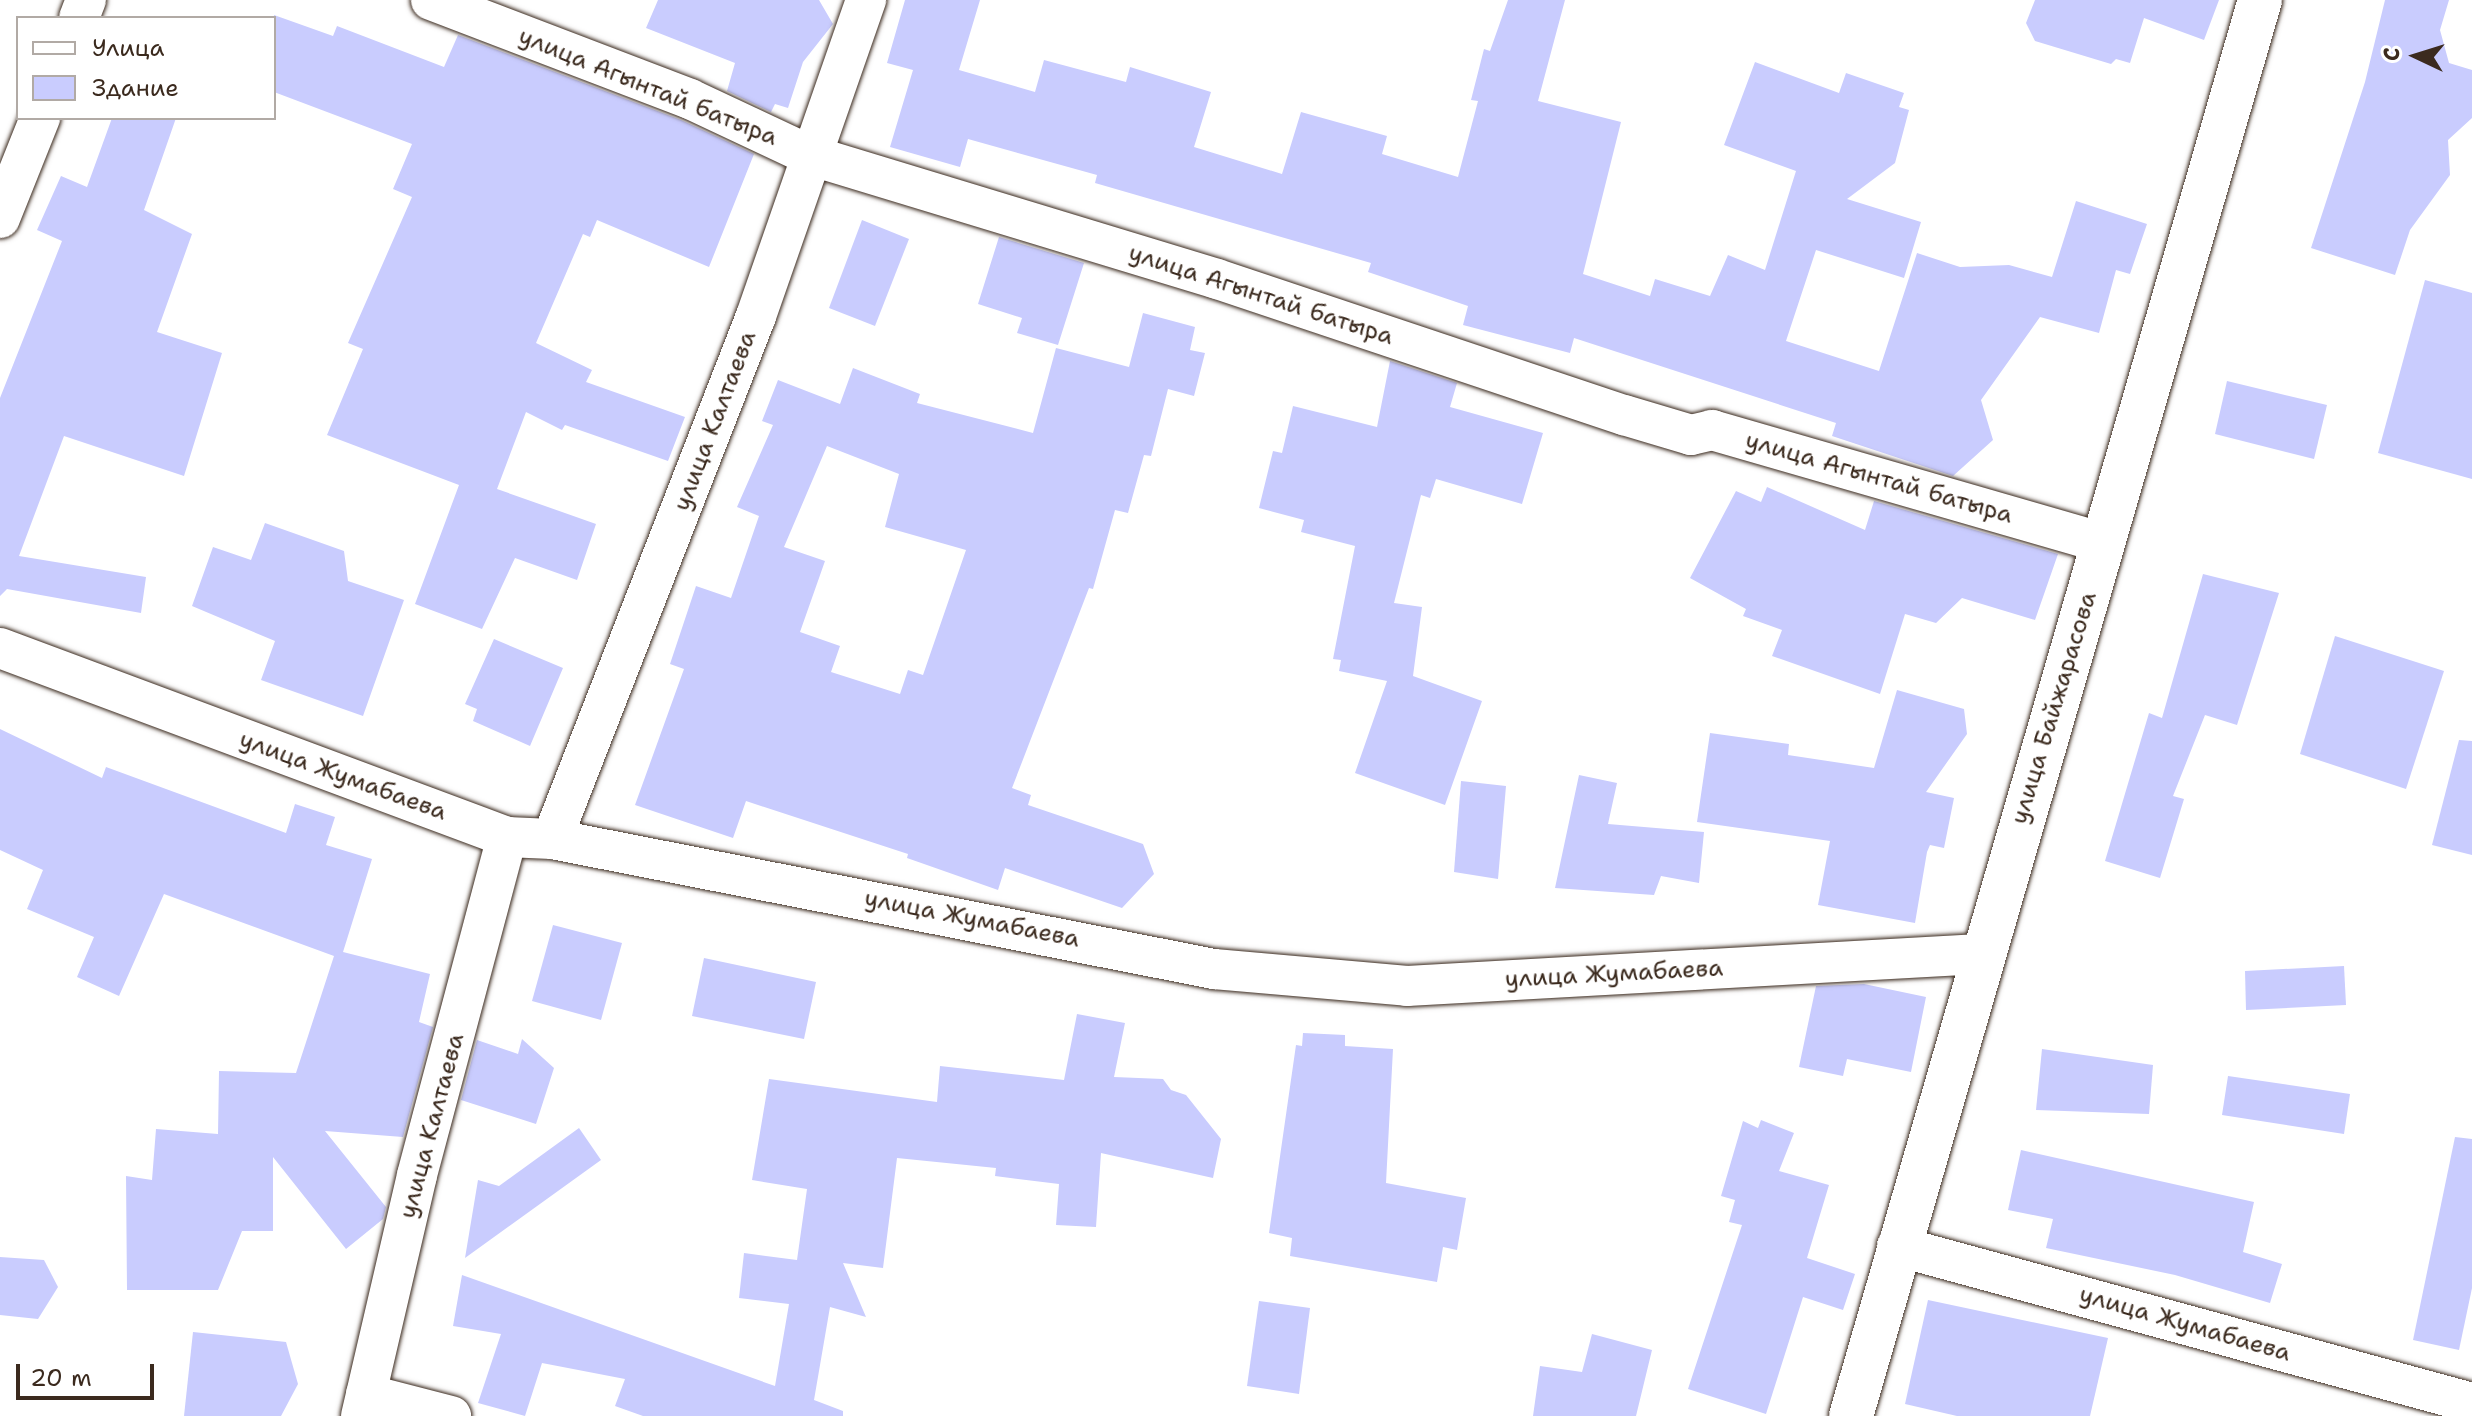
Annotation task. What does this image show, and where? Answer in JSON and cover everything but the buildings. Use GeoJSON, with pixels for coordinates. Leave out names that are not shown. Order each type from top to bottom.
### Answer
{"type":"FeatureCollection","features":[{"type":"Feature","properties":{"kind":"street","name":"улица Агынтай батыра"},"geometry":{"type":"LineString","coordinates":[[431,0],[690,99],[809,155],[1203,274],[1624,415],[1691,435],[1712,430],[2104,543]]}},
{"type":"Feature","properties":{"kind":"street","name":"улица Калтаева"},"geometry":{"type":"LineString","coordinates":[[552,839],[756,316],[809,155],[866,0]]}},
{"type":"Feature","properties":{"kind":"street","name":"улица Байжарасова"},"geometry":{"type":"LineString","coordinates":[[1851,1416],[1980,954],[2104,543],[2260,0]]}},
{"type":"Feature","properties":{"kind":"street"},"geometry":{"type":"LineString","coordinates":[[0,218],[39,120]]}},
{"type":"Feature","properties":{"kind":"street","name":"улица Жумабаева"},"geometry":{"type":"LineString","coordinates":[[0,648],[507,837],[552,839],[1214,969],[1407,986],[1980,954]]}},
{"type":"Feature","properties":{"kind":"street","name":"улица Калтаева"},"geometry":{"type":"LineString","coordinates":[[363,1405],[507,837]]}},
{"type":"Feature","properties":{"kind":"street","name":"улица Жумабаева"},"geometry":{"type":"LineString","coordinates":[[1897,1246],[2472,1403]]}},
{"type":"Feature","properties":{"kind":"street"},"geometry":{"type":"LineString","coordinates":[[363,1405],[451,1416]]}}]}
